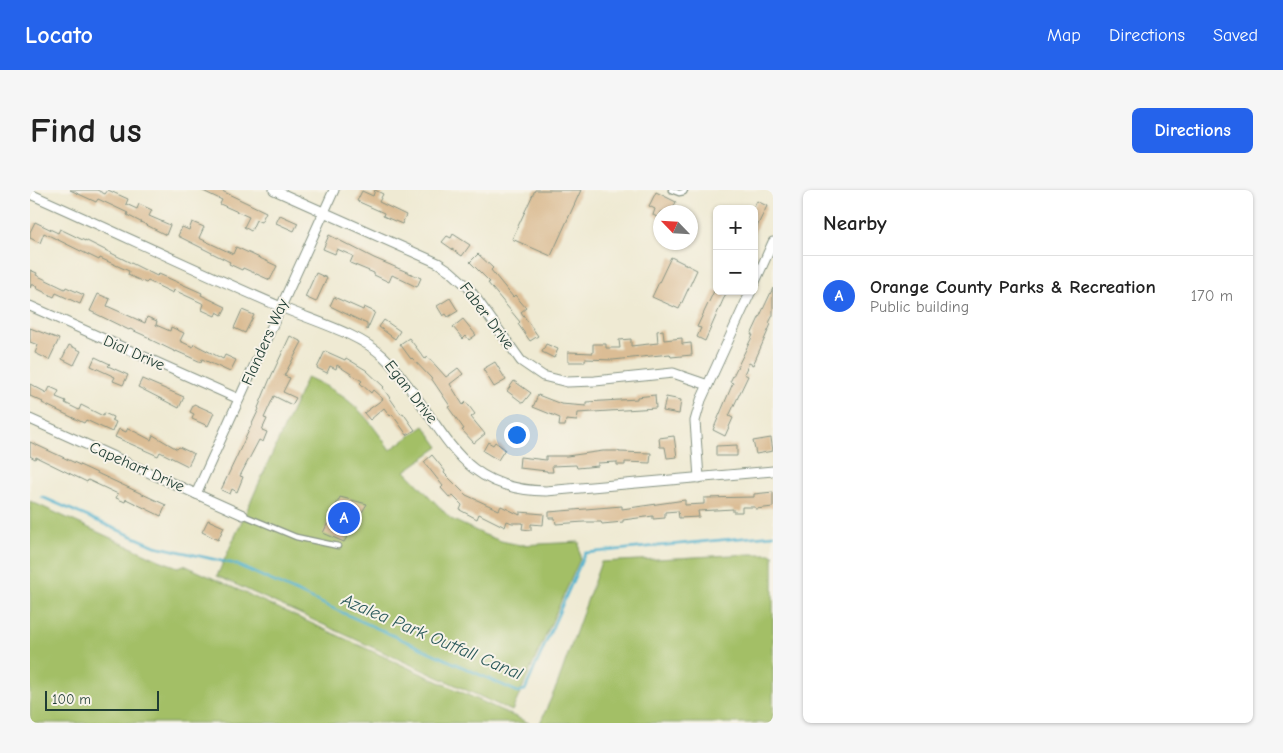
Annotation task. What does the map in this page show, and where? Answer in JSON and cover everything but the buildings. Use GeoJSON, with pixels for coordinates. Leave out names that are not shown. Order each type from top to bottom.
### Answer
{"type":"FeatureCollection","features":[{"type":"Feature","properties":{"kind":"street","name":"Faber Drive"},"geometry":{"type":"LineString","coordinates":[[274,190],[438,263],[450,271],[468,287],[521,361],[543,376],[567,382],[595,381],[672,372],[708,385]]}},
{"type":"Feature","properties":{"kind":"street","name":"Flanders Way"},"geometry":{"type":"LineString","coordinates":[[196,494],[334,190]]}},
{"type":"Feature","properties":{"kind":"street","name":"Egan Drive"},"geometry":{"type":"LineString","coordinates":[[30,194],[281,307],[365,342],[383,356],[400,374],[459,456],[482,476],[525,490],[546,491],[773,471]]}},
{"type":"Feature","properties":{"kind":"street"},"geometry":{"type":"LineString","coordinates":[[758,275],[773,242]]}},
{"type":"Feature","properties":{"kind":"street"},"geometry":{"type":"LineString","coordinates":[[700,478],[695,421],[701,400],[749,295]]}},
{"type":"Feature","properties":{"kind":"street","name":"Dial Drive"},"geometry":{"type":"LineString","coordinates":[[30,306],[239,400]]}},
{"type":"Feature","properties":{"kind":"street","name":"Capehart Drive"},"geometry":{"type":"LineString","coordinates":[[30,419],[243,515]]}},
{"type":"Feature","properties":{"kind":"lane"},"geometry":{"type":"LineString","coordinates":[[670,190],[679,193],[685,190]]}},
{"type":"Feature","properties":{"kind":"lane"},"geometry":{"type":"LineString","coordinates":[[243,515],[296,537],[338,546]]}},
{"type":"Feature","properties":{"kind":"green space"},"geometry":{"type":"Polygon","coordinates":[[[307,377],[334,391],[355,406],[390,450],[424,426],[439,447],[405,471],[451,519],[485,535],[520,545],[579,542],[580,559],[512,711],[217,576],[307,377]]]}},
{"type":"Feature","properties":{"kind":"green space"},"geometry":{"type":"Polygon","coordinates":[[[30,501],[159,560],[178,567],[184,565],[529,723],[30,723],[30,501]]]}},
{"type":"Feature","properties":{"kind":"green space"},"geometry":{"type":"Polygon","coordinates":[[[773,554],[773,723],[540,723],[557,685],[601,562],[773,554]]]}},
{"type":"Feature","properties":{"kind":"waterway","name":"Azalea Park Outfall Canal"},"geometry":{"type":"LineString","coordinates":[[42,497],[155,546],[235,564],[518,692],[525,690],[585,553],[773,535]]}},
{"type":"Feature","properties":{"kind":"place","name":"Orange County Parks & Recreation"},"geometry":{"type":"Point","coordinates":[344,518]}}]}
